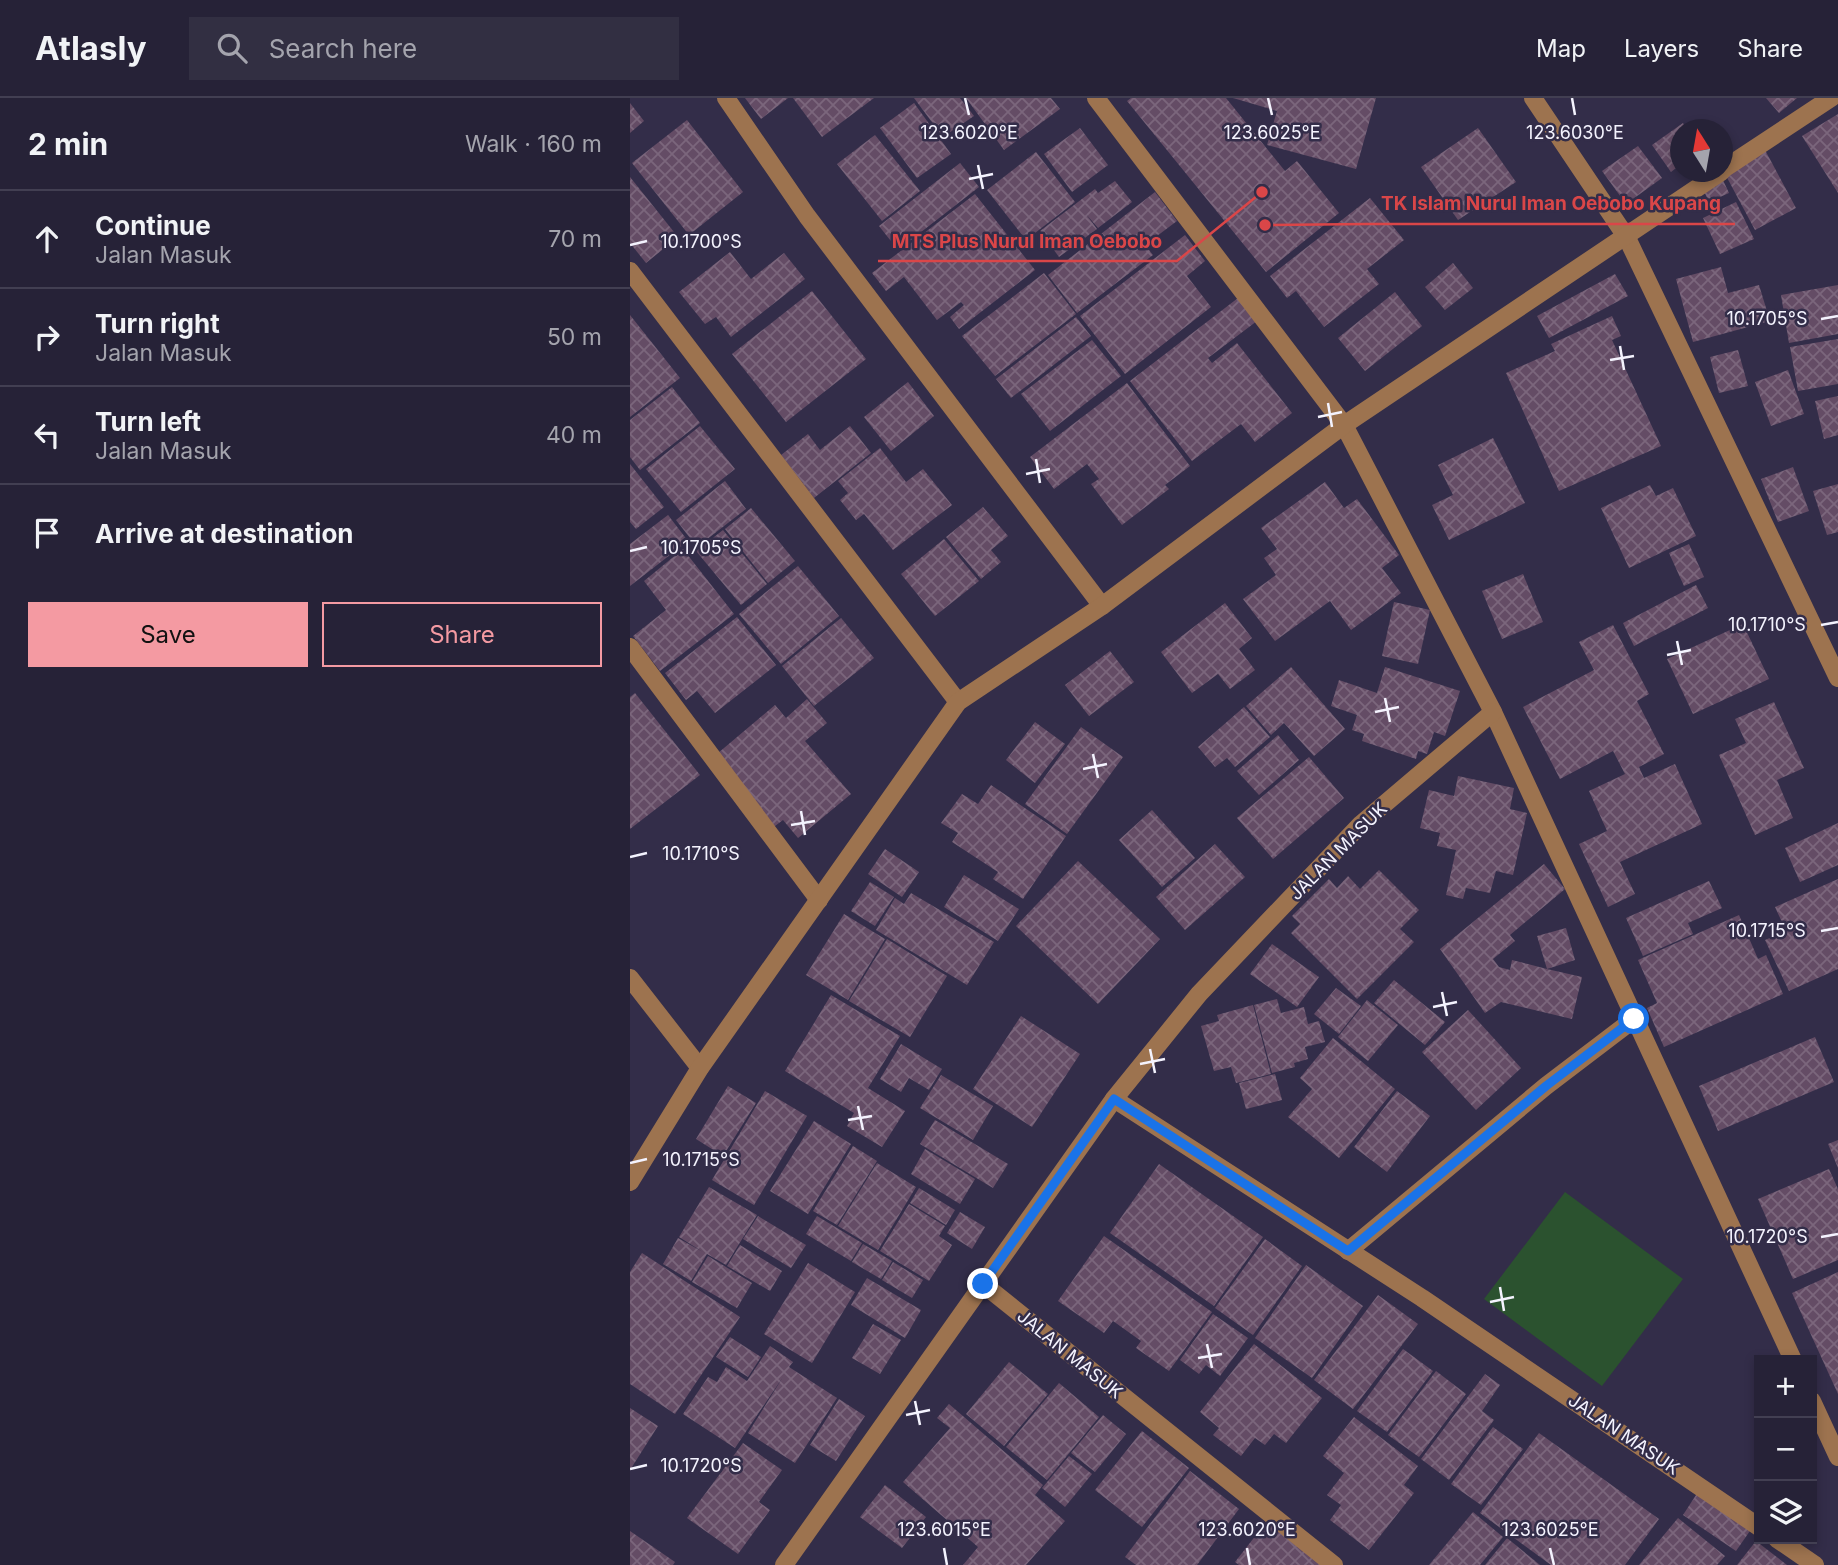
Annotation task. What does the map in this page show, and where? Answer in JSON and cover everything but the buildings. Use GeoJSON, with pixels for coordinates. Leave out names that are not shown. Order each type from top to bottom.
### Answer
{"type":"FeatureCollection","features":[{"type":"Feature","properties":{"kind":"street"},"geometry":{"type":"LineString","coordinates":[[726,98],[807,216],[1102,606]]}},
{"type":"Feature","properties":{"kind":"street"},"geometry":{"type":"LineString","coordinates":[[1096,98],[1344,425],[1493,712],[1791,1355]]}},
{"type":"Feature","properties":{"kind":"street"},"geometry":{"type":"LineString","coordinates":[[1533,98],[1627,238],[1838,678]]}},
{"type":"Feature","properties":{"kind":"street"},"geometry":{"type":"LineString","coordinates":[[1733,164],[1831,98]]}},
{"type":"Feature","properties":{"kind":"street"},"geometry":{"type":"LineString","coordinates":[[630,1182],[700,1068],[958,702],[1102,606],[1344,425],[1627,238],[1706,182]]}},
{"type":"Feature","properties":{"kind":"street"},"geometry":{"type":"LineString","coordinates":[[630,271],[958,702]]}},
{"type":"Feature","properties":{"kind":"street"},"geometry":{"type":"LineString","coordinates":[[630,647],[819,900]]}},
{"type":"Feature","properties":{"kind":"street","name":"JALAN MASUK"},"geometry":{"type":"LineString","coordinates":[[1334,1565],[983,1284],[1114,1099],[1199,994],[1361,824],[1493,712]]}},
{"type":"Feature","properties":{"kind":"street"},"geometry":{"type":"LineString","coordinates":[[630,978],[700,1068]]}},
{"type":"Feature","properties":{"kind":"street"},"geometry":{"type":"LineString","coordinates":[[1348,1251],[1546,1086],[1634,1019]]}},
{"type":"Feature","properties":{"kind":"street","name":"JALAN MASUK"},"geometry":{"type":"LineString","coordinates":[[1114,1099],[1456,1321],[1754,1524]]}},
{"type":"Feature","properties":{"kind":"street"},"geometry":{"type":"LineString","coordinates":[[784,1565],[983,1284]]}},
{"type":"Feature","properties":{"kind":"street"},"geometry":{"type":"LineString","coordinates":[[1817,1412],[1838,1457]]}},
{"type":"Feature","properties":{"kind":"street"},"geometry":{"type":"LineString","coordinates":[[1784,1544],[1815,1565]]}},
{"type":"Feature","properties":{"kind":"green space"},"geometry":{"type":"Polygon","coordinates":[[[1565,1192],[1683,1279],[1602,1386],[1484,1299],[1565,1192]]]}},
{"type":"Feature","properties":{"kind":"place","name":"MTS Plus Nurul Iman Oebobo"},"geometry":{"type":"Point","coordinates":[1262,192]}},
{"type":"Feature","properties":{"kind":"place","name":"TK Islam Nurul Iman Oebobo Kupang"},"geometry":{"type":"Point","coordinates":[1265,225]}},
{"type":"Feature","properties":{"kind":"route"},"geometry":{"type":"LineString","coordinates":[[983,1284],[1114,1099],[1348,1251],[1546,1086],[1634,1019]]}}]}
